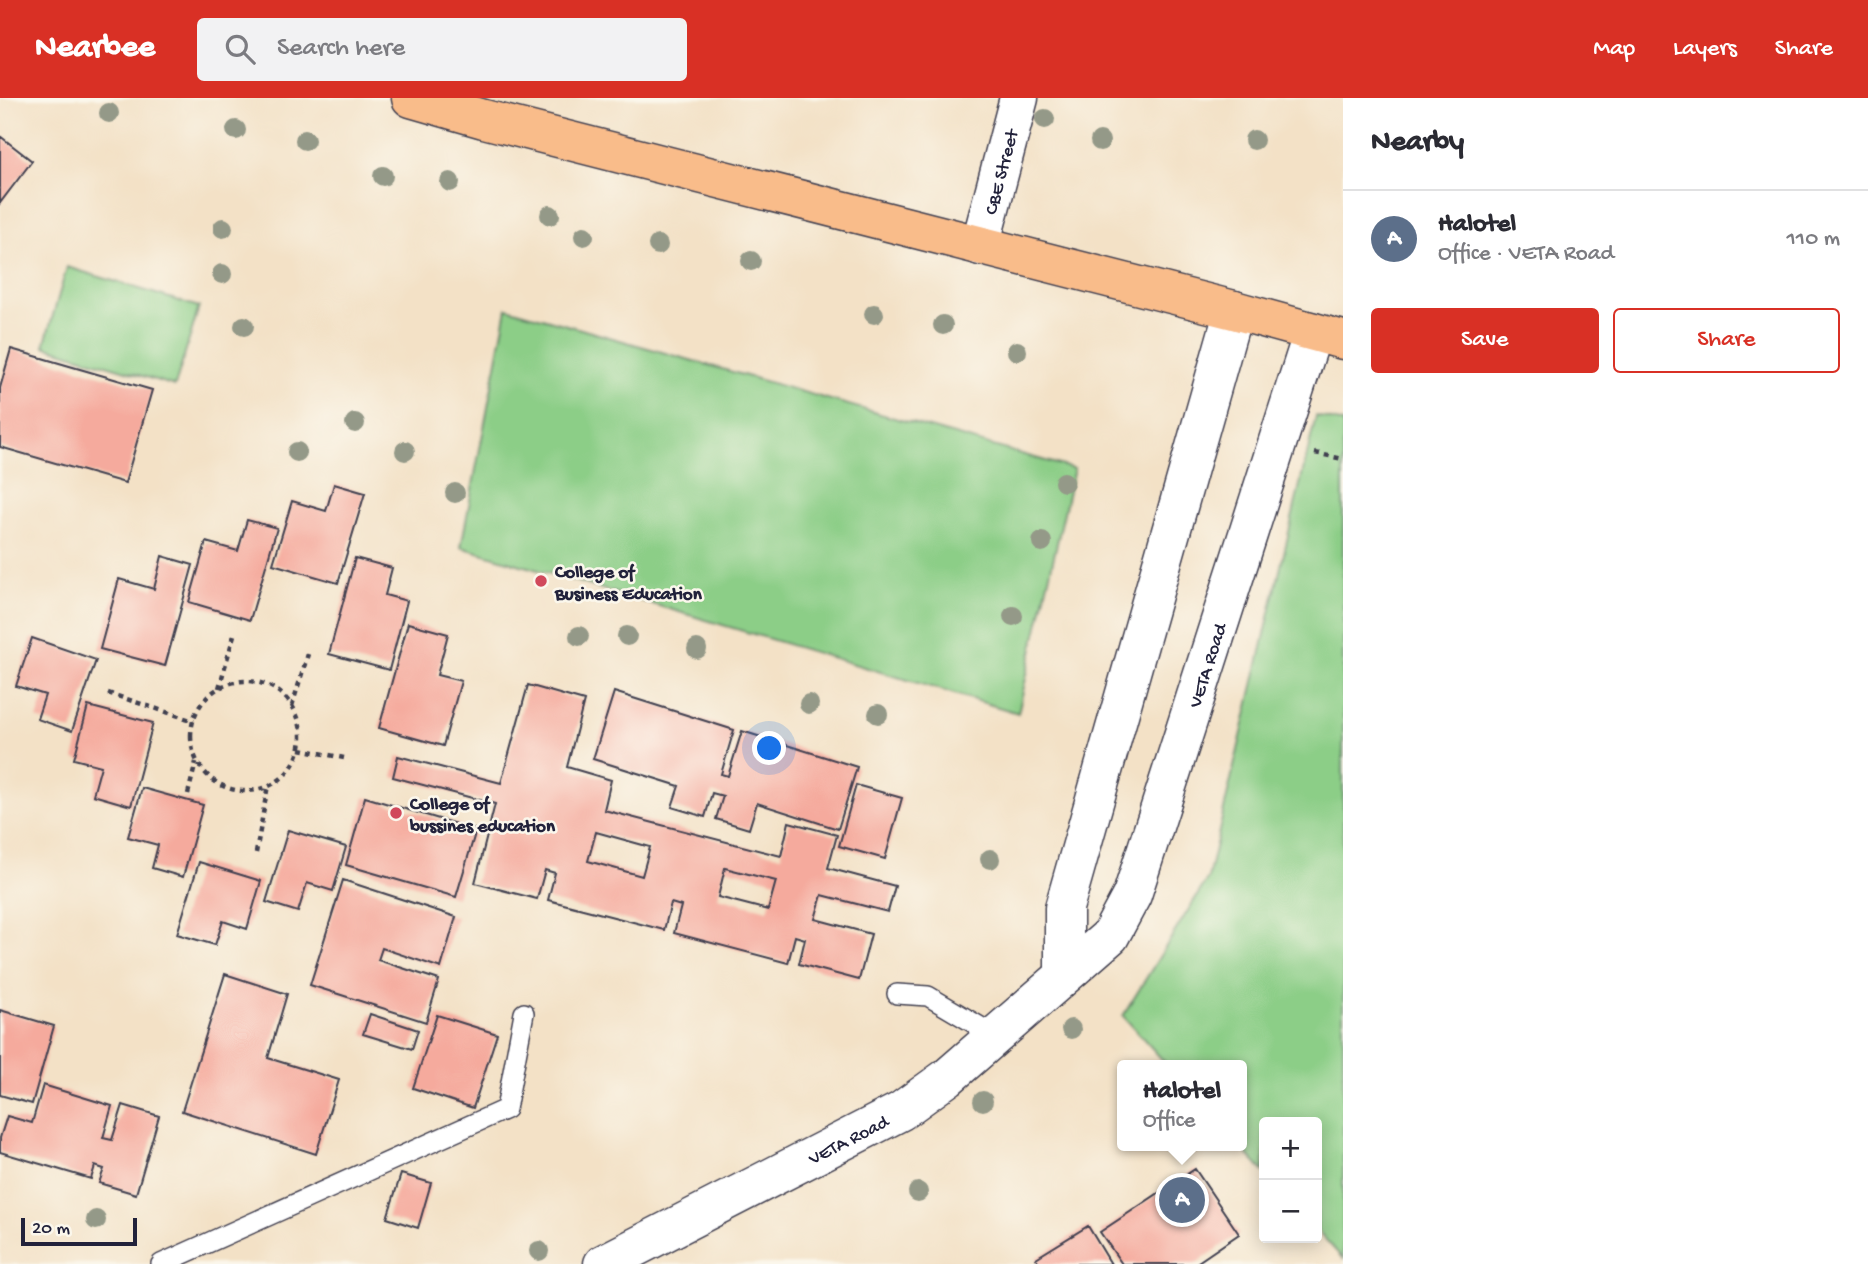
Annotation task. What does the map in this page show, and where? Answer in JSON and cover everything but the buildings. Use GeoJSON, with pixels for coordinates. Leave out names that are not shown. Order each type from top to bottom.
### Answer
{"type":"FeatureCollection","features":[{"type":"Feature","properties":{"kind":"highway"},"geometry":{"type":"LineString","coordinates":[[411,98],[510,126],[1328,336]]}},
{"type":"Feature","properties":{"kind":"street","name":"CBE Street"},"geometry":{"type":"LineString","coordinates":[[980,246],[1019,98]]}},
{"type":"Feature","properties":{"kind":"street"},"geometry":{"type":"LineString","coordinates":[[1064,974],[1063,908],[1234,310]]}},
{"type":"Feature","properties":{"kind":"street","name":"VETA Road"},"geometry":{"type":"LineString","coordinates":[[603,1264],[901,1111],[948,1077],[1110,936],[1132,895],[1328,336]]}},
{"type":"Feature","properties":{"kind":"lane"},"geometry":{"type":"LineString","coordinates":[[897,994],[928,996],[994,1035]]}},
{"type":"Feature","properties":{"kind":"lane"},"geometry":{"type":"LineString","coordinates":[[161,1264],[506,1109],[524,1013]]}},
{"type":"Feature","properties":{"kind":"path"},"geometry":{"type":"LineString","coordinates":[[219,688],[234,635]]}},
{"type":"Feature","properties":{"kind":"path"},"geometry":{"type":"LineString","coordinates":[[292,707],[308,654]]}},
{"type":"Feature","properties":{"kind":"path"},"geometry":{"type":"LineString","coordinates":[[188,794],[196,761],[190,730],[202,701],[228,682],[260,681],[288,698],[302,726],[299,758],[279,782],[248,792],[218,784],[196,761]]}},
{"type":"Feature","properties":{"kind":"path"},"geometry":{"type":"LineString","coordinates":[[108,693],[194,721]]}},
{"type":"Feature","properties":{"kind":"path"},"geometry":{"type":"LineString","coordinates":[[300,749],[344,758]]}},
{"type":"Feature","properties":{"kind":"path"},"geometry":{"type":"LineString","coordinates":[[256,853],[268,785]]}},
{"type":"Feature","properties":{"kind":"green space"},"geometry":{"type":"Polygon","coordinates":[[[67,267],[199,307],[175,386],[44,346],[67,267]]]}},
{"type":"Feature","properties":{"kind":"green space"},"geometry":{"type":"Polygon","coordinates":[[[507,308],[1074,469],[1018,713],[461,547],[507,308]]]}},
{"type":"Feature","properties":{"kind":"green space"},"geometry":{"type":"Polygon","coordinates":[[[1316,416],[1343,423],[1343,1259],[1322,1236],[1322,1117],[1259,1117],[1259,1167],[1245,1151],[1247,1151],[1247,1060],[1163,1060],[1123,1016],[1208,878],[1316,416]]]}},
{"type":"Feature","properties":{"kind":"place","name":"College of Business Education"},"geometry":{"type":"Point","coordinates":[541,581]}},
{"type":"Feature","properties":{"kind":"place","name":"College of bussines education"},"geometry":{"type":"Point","coordinates":[396,813]}},
{"type":"Feature","properties":{"kind":"place","name":"Halotel"},"geometry":{"type":"Point","coordinates":[1182,1200]}}]}
